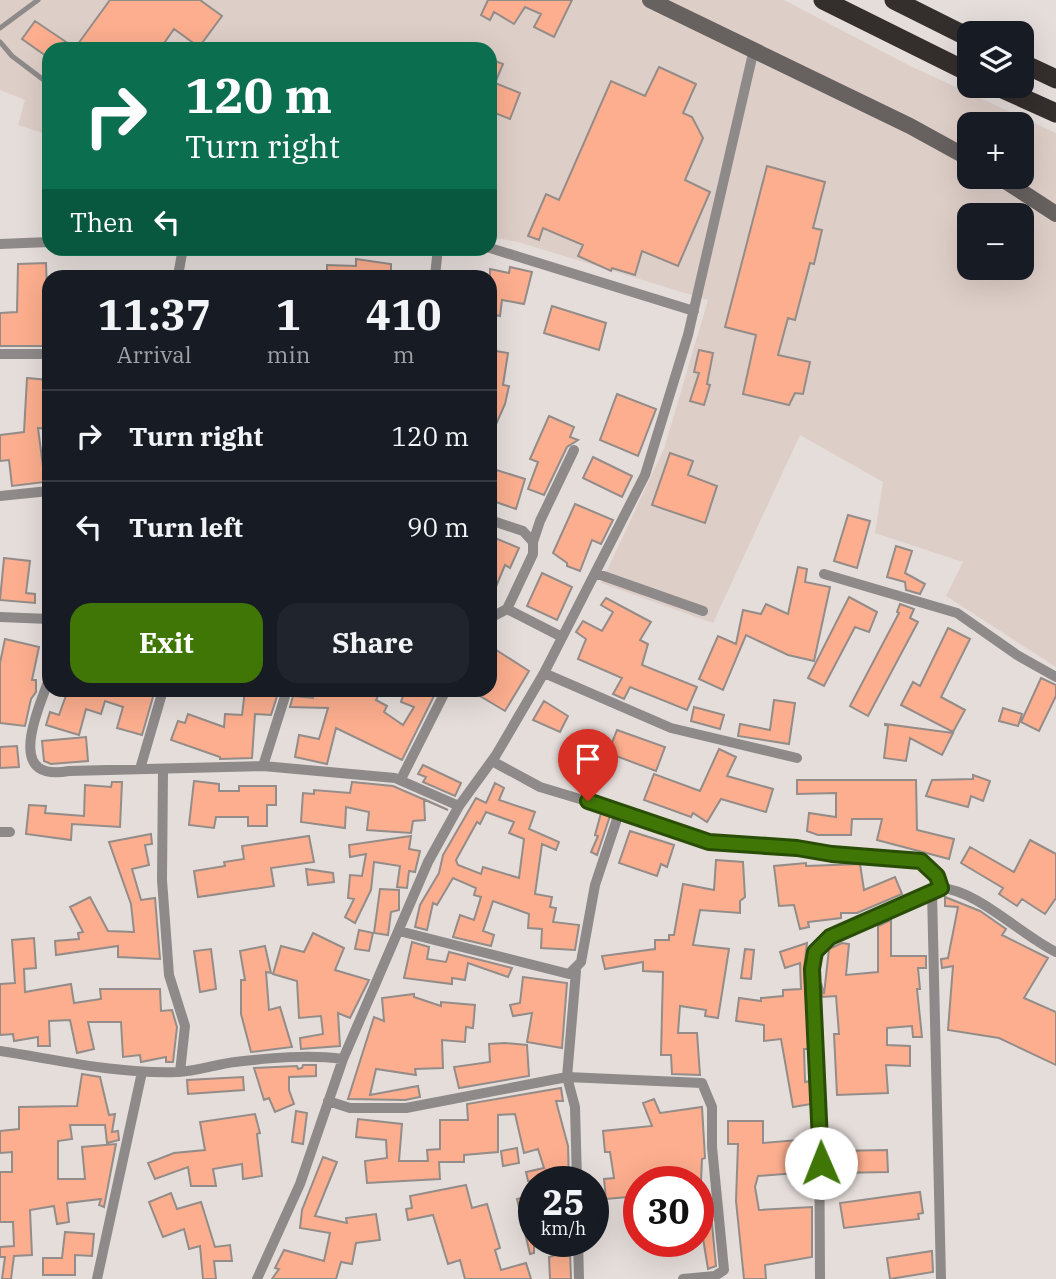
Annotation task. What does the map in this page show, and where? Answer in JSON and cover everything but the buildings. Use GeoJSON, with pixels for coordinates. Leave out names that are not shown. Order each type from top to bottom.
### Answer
{"type":"FeatureCollection","features":[{"type":"Feature","properties":{"kind":"highway"},"geometry":{"type":"LineString","coordinates":[[823,0],[957,67]]}},
{"type":"Feature","properties":{"kind":"highway"},"geometry":{"type":"LineString","coordinates":[[894,0],[957,32]]}},
{"type":"Feature","properties":{"kind":"highway"},"geometry":{"type":"LineString","coordinates":[[1034,69],[1056,79]]}},
{"type":"Feature","properties":{"kind":"highway"},"geometry":{"type":"LineString","coordinates":[[1023,98],[1056,113]]}},
{"type":"Feature","properties":{"kind":"street"},"geometry":{"type":"LineString","coordinates":[[650,0],[754,49],[957,152]]}},
{"type":"Feature","properties":{"kind":"street"},"geometry":{"type":"LineString","coordinates":[[257,1279],[300,1184],[343,1059],[428,862],[459,806],[492,761],[544,673],[645,475],[694,311],[754,49]]}},
{"type":"Feature","properties":{"kind":"street"},"geometry":{"type":"LineString","coordinates":[[1017,189],[1056,214]]}},
{"type":"Feature","properties":{"kind":"street"},"geometry":{"type":"LineString","coordinates":[[0,244],[42,242]]}},
{"type":"Feature","properties":{"kind":"street"},"geometry":{"type":"LineString","coordinates":[[497,250],[694,311]]}},
{"type":"Feature","properties":{"kind":"street"},"geometry":{"type":"LineString","coordinates":[[0,354],[42,354]]}},
{"type":"Feature","properties":{"kind":"street"},"geometry":{"type":"LineString","coordinates":[[497,614],[507,609],[533,554],[533,542],[540,521],[574,450]]}},
{"type":"Feature","properties":{"kind":"street"},"geometry":{"type":"LineString","coordinates":[[0,496],[42,492]]}},
{"type":"Feature","properties":{"kind":"street"},"geometry":{"type":"LineString","coordinates":[[497,522],[523,531],[533,542]]}},
{"type":"Feature","properties":{"kind":"street"},"geometry":{"type":"LineString","coordinates":[[595,573],[703,611]]}},
{"type":"Feature","properties":{"kind":"street"},"geometry":{"type":"LineString","coordinates":[[824,574],[957,613],[1017,655],[1056,677]]}},
{"type":"Feature","properties":{"kind":"street"},"geometry":{"type":"LineString","coordinates":[[507,609],[562,637]]}},
{"type":"Feature","properties":{"kind":"street"},"geometry":{"type":"LineString","coordinates":[[0,617],[42,619]]}},
{"type":"Feature","properties":{"kind":"street"},"geometry":{"type":"LineString","coordinates":[[544,673],[671,728],[797,758]]}},
{"type":"Feature","properties":{"kind":"street"},"geometry":{"type":"LineString","coordinates":[[44,697],[29,748],[32,762],[40,770],[53,774],[263,766],[401,779],[459,806]]}},
{"type":"Feature","properties":{"kind":"street"},"geometry":{"type":"LineString","coordinates":[[140,769],[161,697]]}},
{"type":"Feature","properties":{"kind":"street"},"geometry":{"type":"LineString","coordinates":[[263,766],[285,697]]}},
{"type":"Feature","properties":{"kind":"street"},"geometry":{"type":"LineString","coordinates":[[401,779],[442,697]]}},
{"type":"Feature","properties":{"kind":"street"},"geometry":{"type":"LineString","coordinates":[[492,761],[540,787],[620,810],[709,842],[921,861],[937,876],[942,1279]]}},
{"type":"Feature","properties":{"kind":"street"},"geometry":{"type":"LineString","coordinates":[[163,770],[162,880],[169,975],[184,1027],[180,1072]]}},
{"type":"Feature","properties":{"kind":"street"},"geometry":{"type":"LineString","coordinates":[[577,1166],[575,1107],[567,1077],[576,971],[581,962],[595,885],[620,810]]}},
{"type":"Feature","properties":{"kind":"street"},"geometry":{"type":"LineString","coordinates":[[820,1279],[819,1090],[812,969],[815,952],[830,937],[936,890],[955,889],[1030,939],[1056,951]]}},
{"type":"Feature","properties":{"kind":"street"},"geometry":{"type":"LineString","coordinates":[[399,931],[569,974],[576,971]]}},
{"type":"Feature","properties":{"kind":"street"},"geometry":{"type":"LineString","coordinates":[[0,1051],[88,1068],[142,1072],[180,1072],[234,1062],[322,1056],[343,1059]]}},
{"type":"Feature","properties":{"kind":"street"},"geometry":{"type":"LineString","coordinates":[[97,1279],[142,1072]]}},
{"type":"Feature","properties":{"kind":"street"},"geometry":{"type":"LineString","coordinates":[[328,1101],[350,1108],[406,1108],[567,1077],[702,1083],[712,1107],[712,1147],[724,1270],[715,1276],[683,1279]]}},
{"type":"Feature","properties":{"kind":"street"},"geometry":{"type":"LineString","coordinates":[[578,1257],[579,1279]]}},
{"type":"Feature","properties":{"kind":"lane"},"geometry":{"type":"LineString","coordinates":[[0,28],[38,0]]}},
{"type":"Feature","properties":{"kind":"lane"},"geometry":{"type":"LineString","coordinates":[[0,42],[12,56],[42,79]]}},
{"type":"Feature","properties":{"kind":"shaded area"},"geometry":{"type":"Polygon","coordinates":[[[0,0],[784,0],[957,88],[957,98],[980,98],[1010,112],[957,112],[957,189],[1034,189],[1034,123],[1056,133],[1056,667],[946,596],[963,562],[875,533],[883,482],[800,435],[713,623],[601,583],[664,449],[708,300],[518,242],[497,238],[497,42],[42,42],[42,133],[18,125],[25,100],[0,90],[0,0]]]}},
{"type":"Feature","properties":{"kind":"route"},"geometry":{"type":"LineString","coordinates":[[588,801],[709,842],[921,861],[937,876],[941,888],[830,937],[815,952],[812,969],[821,1163]]}}]}
